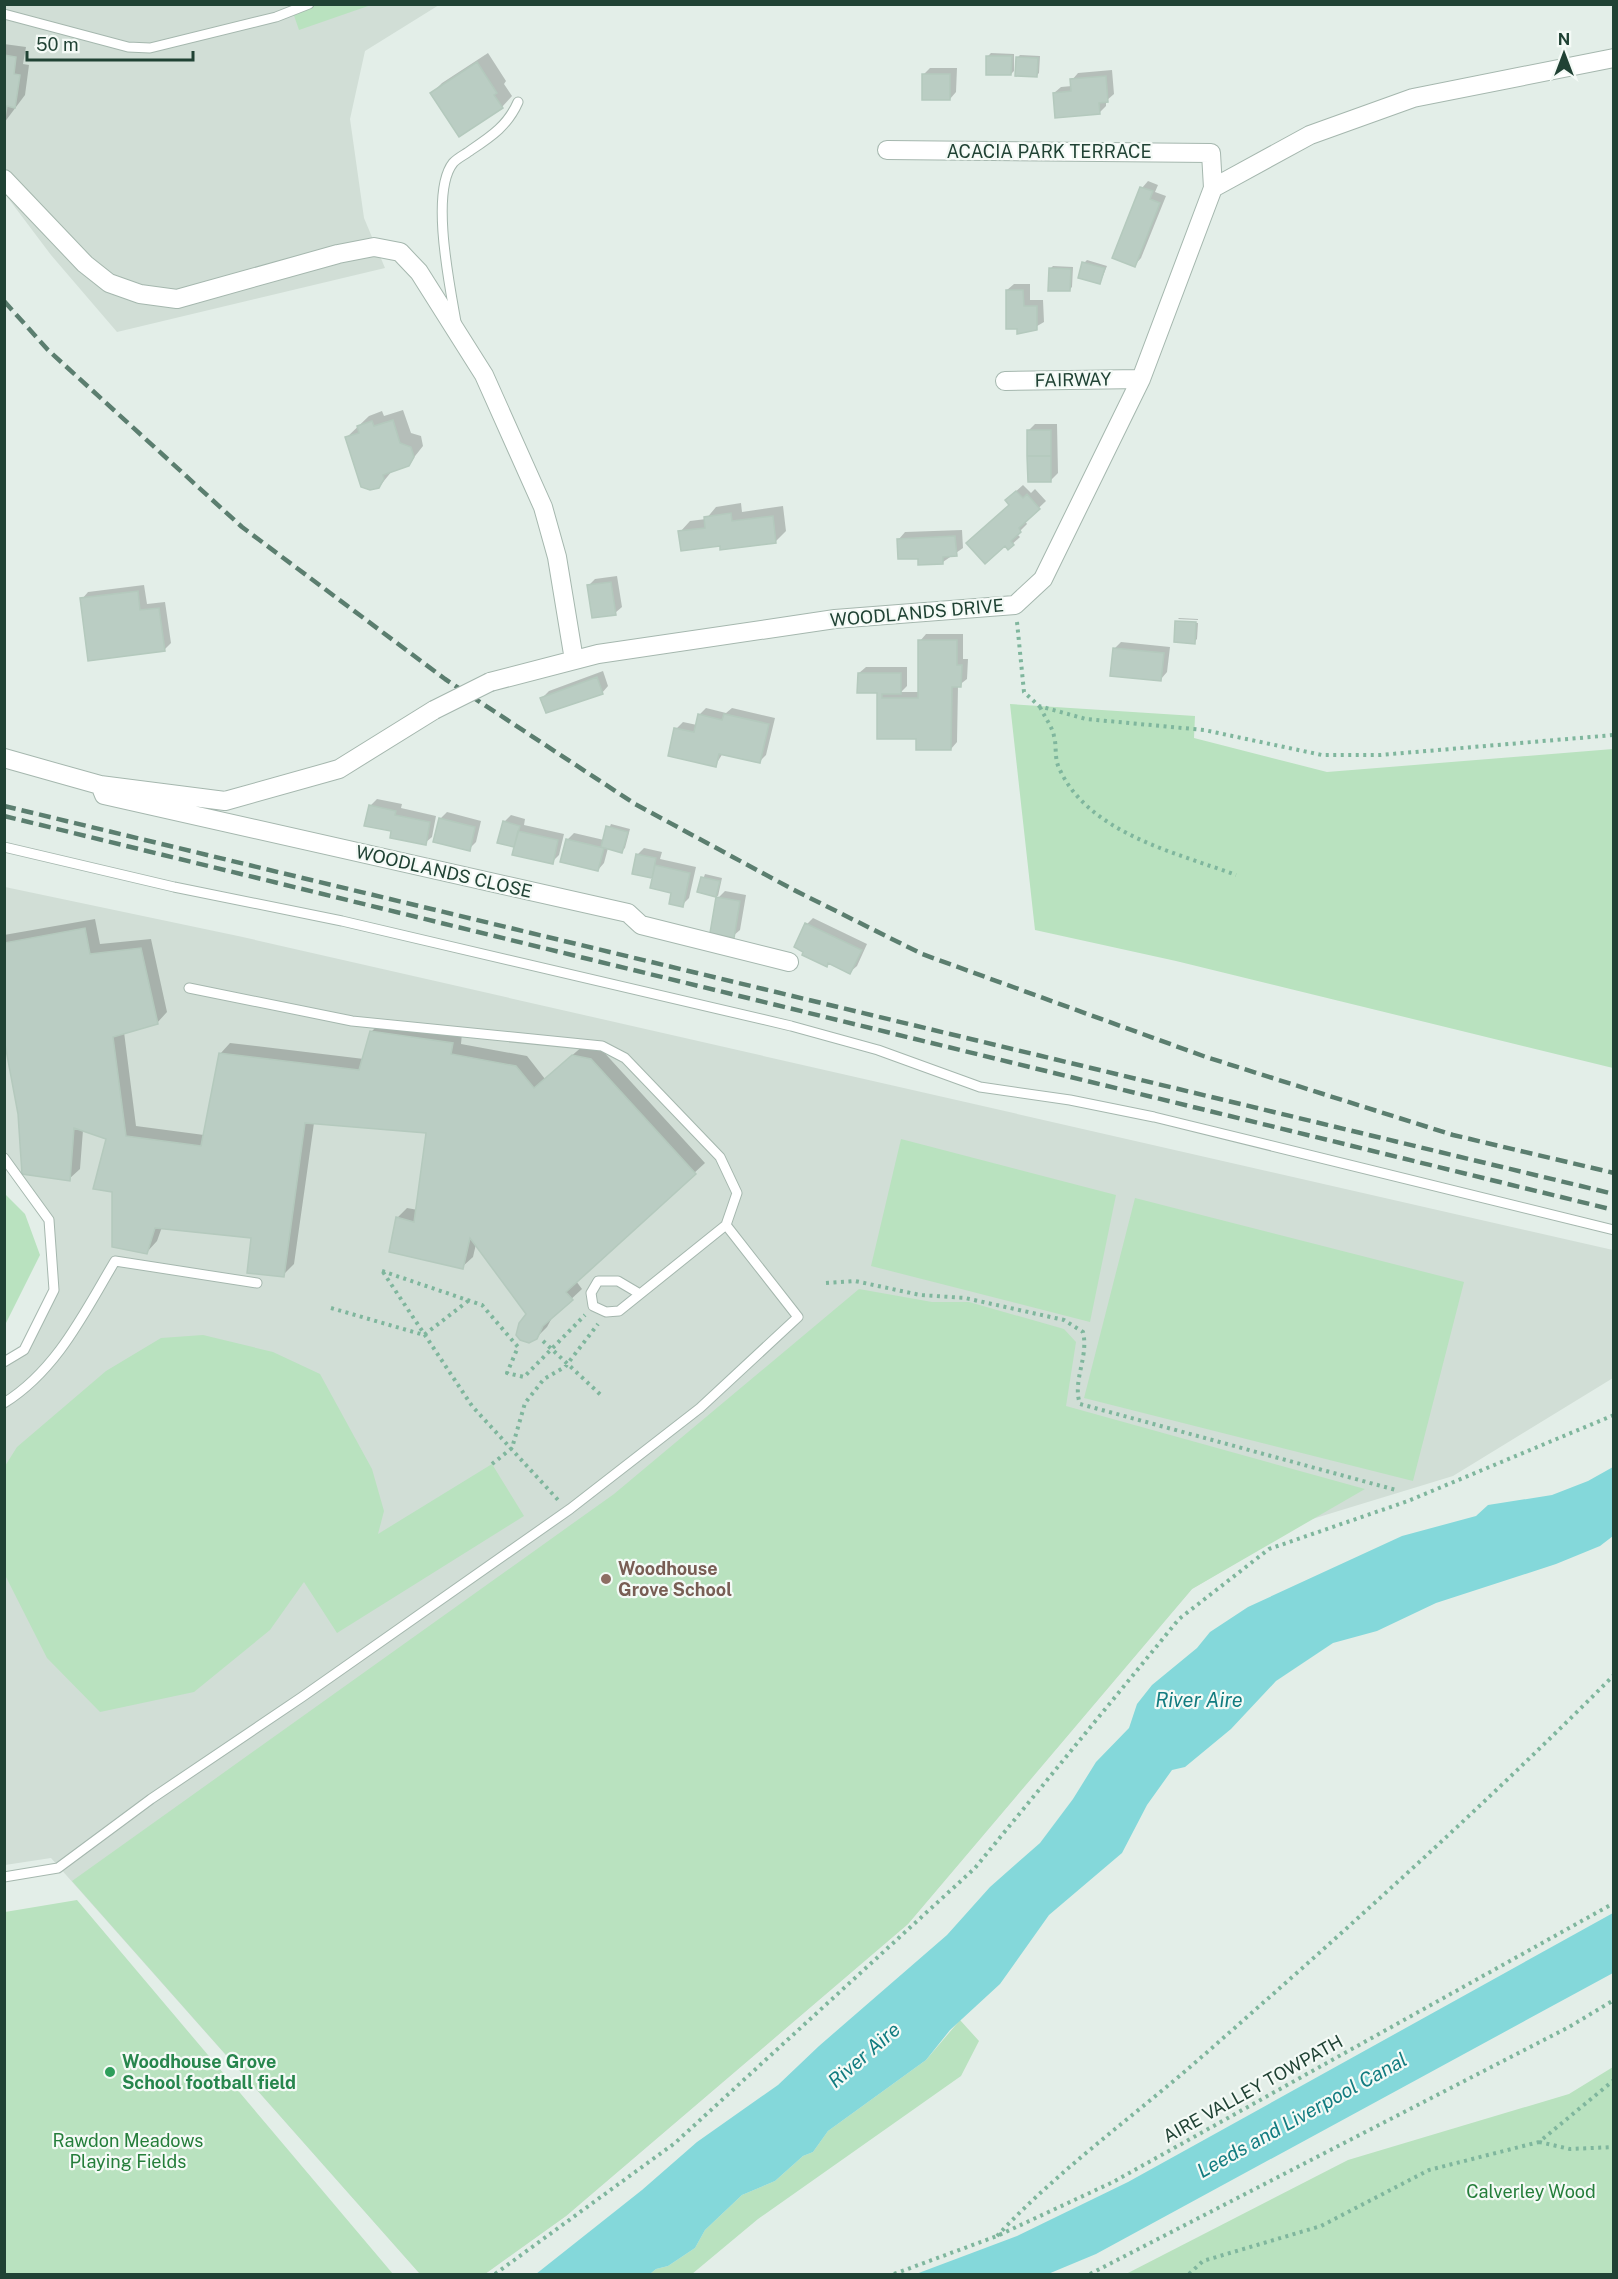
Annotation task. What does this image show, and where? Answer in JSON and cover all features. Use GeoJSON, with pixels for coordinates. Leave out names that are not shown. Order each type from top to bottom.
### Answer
{"type":"FeatureCollection","features":[{"type":"Feature","properties":{"kind":"street"},"geometry":{"type":"LineString","coordinates":[[1213,188],[1310,135],[1413,98],[1614,58]]}},
{"type":"Feature","properties":{"kind":"street","name":"ACACIA PARK TERRACE"},"geometry":{"type":"LineString","coordinates":[[886,150],[1211,153],[1213,188]]}},
{"type":"Feature","properties":{"kind":"street"},"geometry":{"type":"LineString","coordinates":[[4,178],[85,264],[109,283],[140,294],[177,299],[338,254],[374,247],[400,252],[419,272],[484,375],[543,507],[557,558],[574,660]]}},
{"type":"Feature","properties":{"kind":"street","name":"WOODLANDS DRIVE"},"geometry":{"type":"LineString","coordinates":[[4,758],[100,785],[225,801],[339,769],[434,710],[490,682],[597,654],[834,619],[1015,605],[1043,579],[1141,379],[1213,188]]}},
{"type":"Feature","properties":{"kind":"street","name":"FAIRWAY"},"geometry":{"type":"LineString","coordinates":[[1005,381],[1141,379]]}},
{"type":"Feature","properties":{"kind":"street","name":"WOODLANDS CLOSE"},"geometry":{"type":"LineString","coordinates":[[100,785],[104,795],[628,913],[641,925],[789,962]]}},
{"type":"Feature","properties":{"kind":"lane"},"geometry":{"type":"LineString","coordinates":[[4,14],[128,47],[150,48],[276,17],[309,4]]}},
{"type":"Feature","properties":{"kind":"lane"},"geometry":{"type":"LineString","coordinates":[[458,333],[442,226],[446,181],[453,163],[499,131],[512,116],[518,102]]}},
{"type":"Feature","properties":{"kind":"lane"},"geometry":{"type":"LineString","coordinates":[[4,848],[174,887],[342,921],[790,1026],[878,1050],[980,1086],[1070,1100],[1154,1117],[1614,1230]]}},
{"type":"Feature","properties":{"kind":"lane"},"geometry":{"type":"LineString","coordinates":[[189,988],[352,1021],[602,1046],[625,1058],[720,1158],[737,1193],[726,1225],[619,1311],[606,1312],[593,1306],[591,1293],[598,1281],[618,1281],[640,1294]]}},
{"type":"Feature","properties":{"kind":"lane"},"geometry":{"type":"LineString","coordinates":[[4,1158],[49,1220],[54,1290],[24,1350],[4,1362]]}},
{"type":"Feature","properties":{"kind":"lane"},"geometry":{"type":"LineString","coordinates":[[4,1877],[58,1868],[151,1799],[312,1691],[567,1510],[700,1408],[798,1317],[726,1225]]}},
{"type":"Feature","properties":{"kind":"lane"},"geometry":{"type":"LineString","coordinates":[[4,1403],[26,1390],[59,1353],[115,1261],[257,1283]]}},
{"type":"Feature","properties":{"kind":"path"},"geometry":{"type":"LineString","coordinates":[[1015,605],[1024,692],[1039,706],[1054,734],[1058,767],[1082,803],[1107,822],[1152,843],[1236,875]]}},
{"type":"Feature","properties":{"kind":"path"},"geometry":{"type":"LineString","coordinates":[[1039,706],[1086,719],[1204,730],[1322,755],[1380,755],[1614,735]]}},
{"type":"Feature","properties":{"kind":"path"},"geometry":{"type":"LineString","coordinates":[[567,1510],[472,1406],[382,1271],[482,1305],[518,1347],[507,1373],[524,1377],[593,1306]]}},
{"type":"Feature","properties":{"kind":"path"},"geometry":{"type":"LineString","coordinates":[[826,1283],[855,1281],[920,1295],[966,1298],[1064,1320],[1083,1332],[1086,1347],[1076,1393],[1080,1404],[1396,1490]]}},
{"type":"Feature","properties":{"kind":"path"},"geometry":{"type":"LineString","coordinates":[[424,1335],[469,1300]]}},
{"type":"Feature","properties":{"kind":"path"},"geometry":{"type":"LineString","coordinates":[[331,1308],[424,1335]]}},
{"type":"Feature","properties":{"kind":"path"},"geometry":{"type":"LineString","coordinates":[[492,1464],[512,1448],[525,1403],[544,1379],[568,1364],[606,1312]]}},
{"type":"Feature","properties":{"kind":"path"},"geometry":{"type":"LineString","coordinates":[[543,1341],[603,1397]]}},
{"type":"Feature","properties":{"kind":"path"},"geometry":{"type":"LineString","coordinates":[[495,2274],[675,2143],[975,1868],[1179,1619],[1269,1549],[1408,1501],[1614,1415]]}},
{"type":"Feature","properties":{"kind":"path"},"geometry":{"type":"LineString","coordinates":[[997,2236],[1024,2206],[1155,2098],[1295,1975],[1518,1772],[1614,1675]]}},
{"type":"Feature","properties":{"kind":"path","name":"AIRE VALLEY TOWPATH"},"geometry":{"type":"LineString","coordinates":[[894,2274],[997,2236],[1113,2182],[1614,1903]]}},
{"type":"Feature","properties":{"kind":"path"},"geometry":{"type":"LineString","coordinates":[[1090,2274],[1569,2027],[1614,2000]]}},
{"type":"Feature","properties":{"kind":"path"},"geometry":{"type":"LineString","coordinates":[[1189,2274],[1203,2261],[1321,2226],[1429,2170],[1539,2142],[1614,2080]]}},
{"type":"Feature","properties":{"kind":"path"},"geometry":{"type":"LineString","coordinates":[[1539,2142],[1570,2149],[1614,2147]]}},
{"type":"Feature","properties":{"kind":"shaded area"},"geometry":{"type":"Polygon","coordinates":[[[5,5],[439,5],[365,51],[350,119],[364,218],[385,268],[117,332],[51,255],[5,194],[5,5]]]}},
{"type":"Feature","properties":{"kind":"shaded area","name":"Woodhouse Grove School"},"geometry":{"type":"Polygon","coordinates":[[[5,887],[238,936],[1613,1250],[1613,1378],[1453,1476],[1309,1520],[1192,1589],[908,1924],[566,2216],[485,2274],[420,2274],[51,1858],[5,1865],[4,1362],[24,1350],[54,1290],[49,1220],[5,1158],[5,887]]]}},
{"type":"Feature","properties":{"kind":"green space"},"geometry":{"type":"Polygon","coordinates":[[[290,4],[371,5],[299,30],[290,4]]]}},
{"type":"Feature","properties":{"kind":"green space"},"geometry":{"type":"Polygon","coordinates":[[[1010,704],[1195,716],[1194,738],[1327,772],[1613,749],[1613,1068],[1176,961],[1035,930],[1010,704]]]}},
{"type":"Feature","properties":{"kind":"green space"},"geometry":{"type":"Polygon","coordinates":[[[901,1139],[1116,1195],[1090,1322],[871,1266],[901,1139]]]}},
{"type":"Feature","properties":{"kind":"green space"},"geometry":{"type":"Polygon","coordinates":[[[5,1194],[25,1214],[40,1255],[5,1325],[5,1194]]]}},
{"type":"Feature","properties":{"kind":"green space"},"geometry":{"type":"Polygon","coordinates":[[[1135,1198],[1464,1282],[1413,1481],[1084,1398],[1135,1198]]]}},
{"type":"Feature","properties":{"kind":"green space"},"geometry":{"type":"Polygon","coordinates":[[[859,1289],[932,1302],[969,1302],[1064,1329],[1076,1342],[1066,1406],[1365,1489],[1192,1589],[908,1924],[566,2216],[485,2274],[420,2274],[72,1881],[614,1494],[859,1289]]]}},
{"type":"Feature","properties":{"kind":"green space"},"geometry":{"type":"Polygon","coordinates":[[[203,1335],[273,1352],[320,1374],[372,1469],[384,1511],[378,1534],[492,1464],[524,1516],[337,1633],[304,1582],[270,1630],[194,1692],[100,1712],[47,1658],[5,1575],[5,1466],[17,1447],[106,1371],[161,1338],[203,1335]]]}},
{"type":"Feature","properties":{"kind":"green space","name":"Rawdon Meadows Playing Fields"},"geometry":{"type":"Polygon","coordinates":[[[77,1900],[393,2274],[5,2274],[5,1912],[77,1900]]]}},
{"type":"Feature","properties":{"kind":"green space"},"geometry":{"type":"Polygon","coordinates":[[[960,2020],[979,2041],[961,2076],[758,2219],[692,2274],[650,2274],[656,2269],[668,2266],[695,2248],[705,2230],[742,2195],[775,2181],[803,2156],[813,2152],[828,2131],[926,2060],[960,2020]]]}},
{"type":"Feature","properties":{"kind":"green space","name":"Calverley Wood"},"geometry":{"type":"Polygon","coordinates":[[[1613,2067],[1613,2274],[1126,2274],[1348,2160],[1569,2094],[1613,2067]]]}},
{"type":"Feature","properties":{"kind":"water","name":"River Aire"},"geometry":{"type":"Polygon","coordinates":[[[1613,1467],[1613,1536],[1600,1546],[1556,1564],[1436,1603],[1377,1631],[1333,1643],[1276,1681],[1231,1729],[1185,1767],[1172,1770],[1147,1805],[1122,1853],[1049,1915],[1000,1984],[950,2030],[926,2060],[828,2131],[813,2152],[803,2156],[775,2181],[742,2195],[705,2230],[695,2248],[668,2266],[656,2269],[650,2274],[536,2274],[642,2190],[697,2142],[778,2085],[819,2046],[947,1935],[990,1887],[1040,1843],[1073,1799],[1096,1762],[1129,1728],[1137,1704],[1152,1685],[1197,1648],[1210,1632],[1248,1607],[1402,1536],[1476,1516],[1488,1505],[1552,1495],[1588,1481],[1613,1467]]]}},
{"type":"Feature","properties":{"kind":"water","name":"Leeds and Liverpool Canal"},"geometry":{"type":"Polygon","coordinates":[[[1613,1913],[1613,1973],[1096,2254],[1048,2274],[916,2274],[1017,2236],[1128,2182],[1613,1913]]]}},
{"type":"Feature","properties":{"kind":"building"},"geometry":{"type":"Polygon","coordinates":[[[4,55],[16,57],[14,74],[20,75],[15,108],[7,106],[4,123],[4,55]]]}},
{"type":"Feature","properties":{"kind":"building"},"geometry":{"type":"Polygon","coordinates":[[[986,56],[1012,56],[1011,75],[986,75],[986,56]]]}},
{"type":"Feature","properties":{"kind":"building"},"geometry":{"type":"Polygon","coordinates":[[[1016,57],[1038,58],[1037,77],[1015,76],[1016,57]]]}},
{"type":"Feature","properties":{"kind":"building"},"geometry":{"type":"Polygon","coordinates":[[[477,62],[497,93],[494,95],[503,108],[459,137],[430,93],[477,62]]]}},
{"type":"Feature","properties":{"kind":"building"},"geometry":{"type":"Polygon","coordinates":[[[922,74],[950,74],[950,100],[922,100],[922,74]]]}},
{"type":"Feature","properties":{"kind":"building"},"geometry":{"type":"Polygon","coordinates":[[[1106,76],[1108,102],[1099,103],[1100,114],[1055,118],[1053,93],[1071,91],[1070,79],[1106,76]]]}},
{"type":"Feature","properties":{"kind":"building"},"geometry":{"type":"Polygon","coordinates":[[[1140,187],[1153,191],[1150,199],[1160,203],[1135,267],[1112,258],[1140,187]]]}},
{"type":"Feature","properties":{"kind":"building"},"geometry":{"type":"Polygon","coordinates":[[[1082,262],[1105,268],[1100,284],[1078,278],[1082,262]]]}},
{"type":"Feature","properties":{"kind":"building"},"geometry":{"type":"Polygon","coordinates":[[[1049,268],[1071,269],[1070,291],[1048,291],[1049,268]]]}},
{"type":"Feature","properties":{"kind":"building"},"geometry":{"type":"Polygon","coordinates":[[[1006,290],[1023,290],[1024,306],[1037,306],[1037,330],[1017,334],[1017,329],[1006,329],[1006,290]]]}},
{"type":"Feature","properties":{"kind":"building"},"geometry":{"type":"Polygon","coordinates":[[[393,420],[400,443],[411,447],[414,457],[409,466],[383,475],[384,479],[379,488],[370,490],[361,487],[345,437],[359,433],[357,426],[372,421],[374,426],[393,420]]]}},
{"type":"Feature","properties":{"kind":"building"},"geometry":{"type":"Polygon","coordinates":[[[1027,430],[1051,430],[1051,456],[1027,456],[1027,430]]]}},
{"type":"Feature","properties":{"kind":"building"},"geometry":{"type":"Polygon","coordinates":[[[1027,456],[1051,456],[1051,482],[1028,482],[1027,456]]]}},
{"type":"Feature","properties":{"kind":"building"},"geometry":{"type":"Polygon","coordinates":[[[1016,491],[1023,498],[1027,494],[1040,509],[1019,528],[1021,532],[1011,541],[1014,545],[1008,550],[1005,546],[985,564],[966,543],[1009,505],[1005,500],[1016,491]]]}},
{"type":"Feature","properties":{"kind":"building"},"geometry":{"type":"Polygon","coordinates":[[[731,513],[732,521],[773,516],[776,543],[720,550],[720,546],[681,551],[678,531],[705,528],[704,517],[731,513]]]}},
{"type":"Feature","properties":{"kind":"building"},"geometry":{"type":"Polygon","coordinates":[[[955,536],[957,556],[943,557],[943,564],[918,565],[918,559],[898,559],[897,539],[955,536]]]}},
{"type":"Feature","properties":{"kind":"building"},"geometry":{"type":"Polygon","coordinates":[[[611,582],[616,615],[592,618],[587,585],[611,582]]]}},
{"type":"Feature","properties":{"kind":"building"},"geometry":{"type":"Polygon","coordinates":[[[138,591],[140,610],[159,608],[165,651],[88,661],[80,598],[138,591]]]}},
{"type":"Feature","properties":{"kind":"building"},"geometry":{"type":"Polygon","coordinates":[[[1175,621],[1196,622],[1195,644],[1174,642],[1175,621]]]}},
{"type":"Feature","properties":{"kind":"building"},"geometry":{"type":"Polygon","coordinates":[[[918,640],[957,640],[957,665],[962,665],[961,687],[952,687],[951,750],[916,750],[916,739],[877,739],[877,693],[857,693],[858,673],[901,673],[901,694],[882,694],[882,698],[918,698],[918,640]]]}},
{"type":"Feature","properties":{"kind":"building"},"geometry":{"type":"Polygon","coordinates":[[[1113,648],[1164,653],[1161,681],[1110,676],[1113,648]]]}},
{"type":"Feature","properties":{"kind":"building"},"geometry":{"type":"Polygon","coordinates":[[[597,677],[603,694],[546,713],[540,698],[597,677]]]}},
{"type":"Feature","properties":{"kind":"building"},"geometry":{"type":"Polygon","coordinates":[[[698,714],[722,720],[724,714],[769,724],[760,763],[719,754],[716,767],[668,756],[674,728],[694,732],[698,714]]]}},
{"type":"Feature","properties":{"kind":"building"},"geometry":{"type":"Polygon","coordinates":[[[369,805],[396,811],[395,815],[430,822],[426,845],[390,838],[391,831],[364,826],[369,805]]]}},
{"type":"Feature","properties":{"kind":"building"},"geometry":{"type":"Polygon","coordinates":[[[439,818],[475,827],[470,851],[433,842],[439,818]]]}},
{"type":"Feature","properties":{"kind":"building"},"geometry":{"type":"Polygon","coordinates":[[[503,821],[520,826],[514,847],[497,843],[503,821]]]}},
{"type":"Feature","properties":{"kind":"building"},"geometry":{"type":"Polygon","coordinates":[[[606,826],[628,832],[622,853],[601,847],[606,826]]]}},
{"type":"Feature","properties":{"kind":"building"},"geometry":{"type":"Polygon","coordinates":[[[518,831],[558,840],[553,864],[512,855],[518,831]]]}},
{"type":"Feature","properties":{"kind":"building"},"geometry":{"type":"Polygon","coordinates":[[[566,839],[604,848],[598,871],[560,862],[566,839]]]}},
{"type":"Feature","properties":{"kind":"building"},"geometry":{"type":"Polygon","coordinates":[[[636,854],[656,858],[652,878],[632,874],[636,854]]]}},
{"type":"Feature","properties":{"kind":"building"},"geometry":{"type":"Polygon","coordinates":[[[655,865],[690,873],[683,907],[669,904],[671,893],[650,888],[655,865]]]}},
{"type":"Feature","properties":{"kind":"building"},"geometry":{"type":"Polygon","coordinates":[[[701,877],[720,881],[716,897],[697,892],[701,877]]]}},
{"type":"Feature","properties":{"kind":"building"},"geometry":{"type":"Polygon","coordinates":[[[716,897],[740,901],[734,938],[710,933],[716,897]]]}},
{"type":"Feature","properties":{"kind":"building"},"geometry":{"type":"Polygon","coordinates":[[[805,923],[862,950],[850,974],[828,963],[827,967],[802,955],[803,952],[794,947],[805,923]]]}},
{"type":"Feature","properties":{"kind":"building"},"geometry":{"type":"Polygon","coordinates":[[[85,928],[90,954],[141,948],[158,1024],[113,1037],[126,1136],[201,1146],[219,1053],[359,1070],[370,1031],[453,1043],[451,1054],[516,1066],[534,1088],[572,1055],[591,1059],[696,1174],[566,1292],[573,1300],[543,1326],[537,1339],[529,1343],[520,1340],[516,1335],[519,1323],[526,1314],[470,1238],[463,1269],[389,1252],[396,1217],[414,1222],[426,1133],[305,1123],[284,1277],[247,1273],[251,1238],[155,1228],[147,1254],[112,1247],[112,1192],[93,1189],[106,1139],[74,1128],[70,1181],[22,1174],[18,1114],[4,1039],[4,943],[85,928]]]}},
{"type":"Feature","properties":{"kind":"railway"},"geometry":{"type":"LineString","coordinates":[[4,301],[48,350],[242,527],[445,679],[635,804],[792,889],[922,954],[1206,1057],[1453,1135],[1614,1173]]}},
{"type":"Feature","properties":{"kind":"railway"},"geometry":{"type":"LineString","coordinates":[[4,806],[1614,1194]]}},
{"type":"Feature","properties":{"kind":"railway"},"geometry":{"type":"LineString","coordinates":[[4,816],[1614,1210]]}},
{"type":"Feature","properties":{"kind":"place","name":"Woodhouse Grove School"},"geometry":{"type":"Point","coordinates":[606,1579]}},
{"type":"Feature","properties":{"kind":"place","name":"Woodhouse Grove School football field"},"geometry":{"type":"Point","coordinates":[110,2072]}}]}
